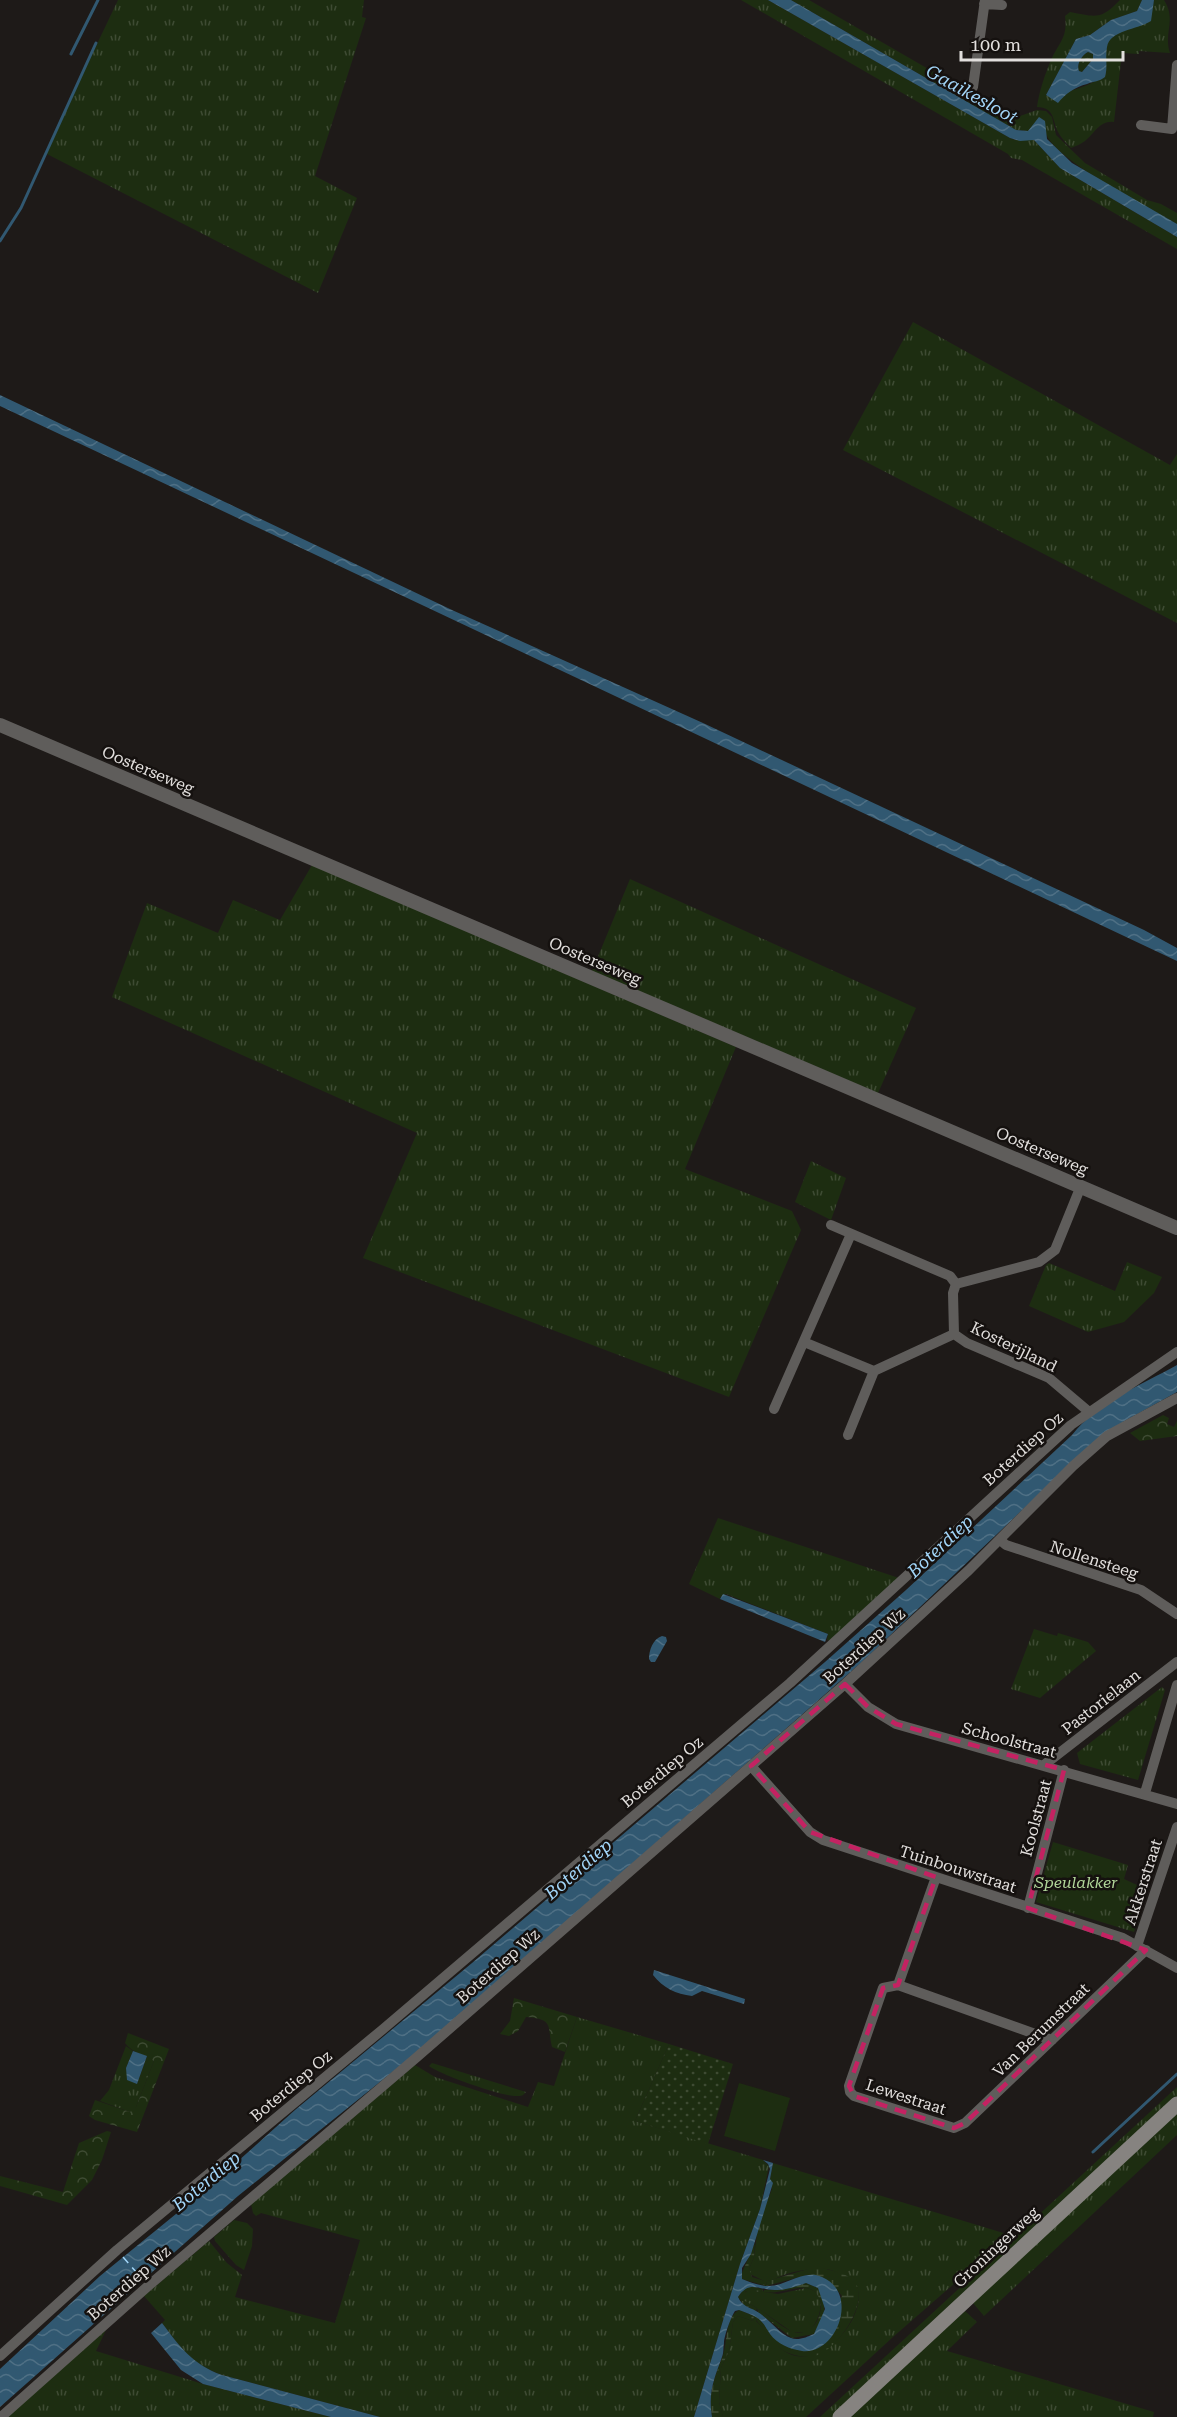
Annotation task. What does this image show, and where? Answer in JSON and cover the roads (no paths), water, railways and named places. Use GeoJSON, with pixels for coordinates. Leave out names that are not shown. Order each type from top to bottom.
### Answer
{"type":"FeatureCollection","features":[{"type":"Feature","properties":{"kind":"main road","name":"Groningerweg"},"geometry":{"type":"LineString","coordinates":[[840,2417],[1177,2104]]}},
{"type":"Feature","properties":{"kind":"street"},"geometry":{"type":"LineString","coordinates":[[974,87],[985,2],[1002,5]]}},
{"type":"Feature","properties":{"kind":"street"},"geometry":{"type":"LineString","coordinates":[[1142,125],[1174,131],[1177,65]]}},
{"type":"Feature","properties":{"kind":"street","name":"Oosterseweg"},"geometry":{"type":"LineString","coordinates":[[0,725],[1177,1228]]}},
{"type":"Feature","properties":{"kind":"street"},"geometry":{"type":"LineString","coordinates":[[831,1225],[950,1276],[956,1284],[1039,1262],[1055,1250],[1081,1186]]}},
{"type":"Feature","properties":{"kind":"street"},"geometry":{"type":"LineString","coordinates":[[774,1409],[851,1234]]}},
{"type":"Feature","properties":{"kind":"street","name":"Kosterijland"},"geometry":{"type":"LineString","coordinates":[[954,1334],[956,1284]]}},
{"type":"Feature","properties":{"kind":"street","name":"Kosterijland"},"geometry":{"type":"LineString","coordinates":[[874,1371],[954,1334]]}},
{"type":"Feature","properties":{"kind":"street","name":"Kosterijland"},"geometry":{"type":"LineString","coordinates":[[954,1334],[967,1343],[1050,1378],[1088,1412]]}},
{"type":"Feature","properties":{"kind":"street"},"geometry":{"type":"LineString","coordinates":[[804,1342],[874,1371],[848,1435]]}},
{"type":"Feature","properties":{"kind":"street","name":"Boterdiep Oz"},"geometry":{"type":"LineString","coordinates":[[0,2356],[117,2250],[382,2030],[790,1683],[1088,1412],[1177,1352]]}},
{"type":"Feature","properties":{"kind":"street","name":"Boterdiep Wz"},"geometry":{"type":"LineString","coordinates":[[1,2417],[147,2287],[417,2057],[844,1684],[1000,1540],[1073,1466],[1107,1436],[1177,1398]]}},
{"type":"Feature","properties":{"kind":"street","name":"Nollensteeg"},"geometry":{"type":"LineString","coordinates":[[1000,1540],[1006,1545],[1057,1564],[1141,1590],[1177,1614]]}},
{"type":"Feature","properties":{"kind":"street","name":"Pastorielaan"},"geometry":{"type":"LineString","coordinates":[[1044,1765],[1177,1662]]}},
{"type":"Feature","properties":{"kind":"street","name":"Schoolstraat"},"geometry":{"type":"LineString","coordinates":[[844,1684],[868,1707],[896,1724],[1145,1793],[1177,1804]]}},
{"type":"Feature","properties":{"kind":"street"},"geometry":{"type":"LineString","coordinates":[[1145,1793],[1177,1685]]}},
{"type":"Feature","properties":{"kind":"street","name":"Tuinbouwstraat"},"geometry":{"type":"LineString","coordinates":[[751,1766],[810,1832],[823,1840],[1123,1938],[1177,1968]]}},
{"type":"Feature","properties":{"kind":"street","name":"Koolstraat"},"geometry":{"type":"LineString","coordinates":[[1028,1908],[1064,1770]]}},
{"type":"Feature","properties":{"kind":"street","name":"Akkerstraat"},"geometry":{"type":"LineString","coordinates":[[1142,1948],[1177,1827]]}},
{"type":"Feature","properties":{"kind":"street"},"geometry":{"type":"LineString","coordinates":[[936,1877],[898,1985],[1052,2040]]}},
{"type":"Feature","properties":{"kind":"street","name":"Van Berumstraat"},"geometry":{"type":"LineString","coordinates":[[954,2128],[965,2123],[1052,2040],[1142,1948]]}},
{"type":"Feature","properties":{"kind":"street","name":"Lewestraat"},"geometry":{"type":"LineString","coordinates":[[898,1985],[883,1988],[850,2082],[850,2092],[954,2128]]}},
{"type":"Feature","properties":{"kind":"water"},"geometry":{"type":"Polygon","coordinates":[[[768,0],[791,0],[1016,130],[1028,131],[1039,117],[1045,121],[1047,139],[1072,163],[1177,224],[1177,237],[1060,168],[1034,140],[1020,141],[1010,138],[768,0]]]}},
{"type":"Feature","properties":{"kind":"water"},"geometry":{"type":"Polygon","coordinates":[[[1142,0],[1154,0],[1151,21],[1119,34],[1109,41],[1106,51],[1105,77],[1074,89],[1058,103],[1046,95],[1076,39],[1090,35],[1111,20],[1137,11],[1142,0]],[[1088,52],[1082,57],[1078,66],[1079,71],[1082,72],[1093,59],[1093,54],[1088,52]]]}},
{"type":"Feature","properties":{"kind":"water"},"geometry":{"type":"Polygon","coordinates":[[[0,395],[452,610],[703,723],[1144,930],[1177,948],[1177,961],[0,406],[0,395]]]}},
{"type":"Feature","properties":{"kind":"water"},"geometry":{"type":"Polygon","coordinates":[[[1177,1365],[1177,1392],[1123,1422],[1033,1500],[863,1661],[509,1972],[421,2049],[238,2196],[0,2407],[0,2369],[100,2276],[209,2187],[295,2110],[472,1963],[825,1662],[906,1590],[1072,1435],[1082,1423],[1121,1395],[1177,1365]]]}},
{"type":"Feature","properties":{"kind":"water"},"geometry":{"type":"Polygon","coordinates":[[[723,1594],[828,1634],[825,1642],[720,1599],[723,1594]]]}},
{"type":"Feature","properties":{"kind":"water"},"geometry":{"type":"Polygon","coordinates":[[[662,1636],[666,1637],[667,1641],[655,1662],[651,1662],[649,1656],[652,1645],[662,1636]]]}},
{"type":"Feature","properties":{"kind":"water"},"geometry":{"type":"Polygon","coordinates":[[[654,1970],[745,1999],[744,2004],[702,1991],[692,1996],[675,1992],[657,1980],[653,1975],[654,1970]]]}},
{"type":"Feature","properties":{"kind":"water"},"geometry":{"type":"Polygon","coordinates":[[[133,2051],[147,2056],[137,2084],[127,2080],[126,2068],[133,2051]]]}},
{"type":"Feature","properties":{"kind":"water"},"geometry":{"type":"Polygon","coordinates":[[[763,2160],[773,2163],[770,2179],[773,2183],[751,2254],[742,2268],[742,2279],[769,2286],[802,2276],[822,2277],[833,2285],[840,2296],[842,2308],[839,2322],[834,2334],[825,2343],[814,2350],[802,2351],[776,2341],[756,2317],[739,2310],[735,2311],[726,2331],[723,2355],[712,2386],[712,2417],[694,2417],[740,2264],[760,2209],[770,2169],[763,2160]],[[806,2283],[781,2290],[751,2287],[738,2297],[786,2336],[800,2339],[814,2334],[825,2309],[818,2288],[806,2283]]]}},
{"type":"Feature","properties":{"kind":"water"},"geometry":{"type":"Polygon","coordinates":[[[162,2323],[188,2354],[212,2371],[380,2417],[331,2417],[203,2384],[181,2370],[151,2333],[162,2323]]]}},
{"type":"Feature","properties":{"kind":"waterway"},"geometry":{"type":"LineString","coordinates":[[71,54],[98,0]]}},
{"type":"Feature","properties":{"kind":"waterway"},"geometry":{"type":"LineString","coordinates":[[0,241],[21,208],[96,43]]}},
{"type":"Feature","properties":{"kind":"waterway"},"geometry":{"type":"LineString","coordinates":[[1093,2152],[1177,2074]]}},
{"type":"Feature","properties":{"kind":"water label","name":"Gaaikesloot"},"geometry":{"type":"Point","coordinates":[972,94]}},
{"type":"Feature","properties":{"kind":"water label","name":"Boterdiep"},"geometry":{"type":"Point","coordinates":[940,1546]}},
{"type":"Feature","properties":{"kind":"water label","name":"Boterdiep"},"geometry":{"type":"Point","coordinates":[578,1869]}},
{"type":"Feature","properties":{"kind":"water label","name":"Boterdiep"},"geometry":{"type":"Point","coordinates":[206,2181]}},
{"type":"Feature","properties":{"kind":"park label","name":"Speulakker"},"geometry":{"type":"Point","coordinates":[1076,1882]}}]}
